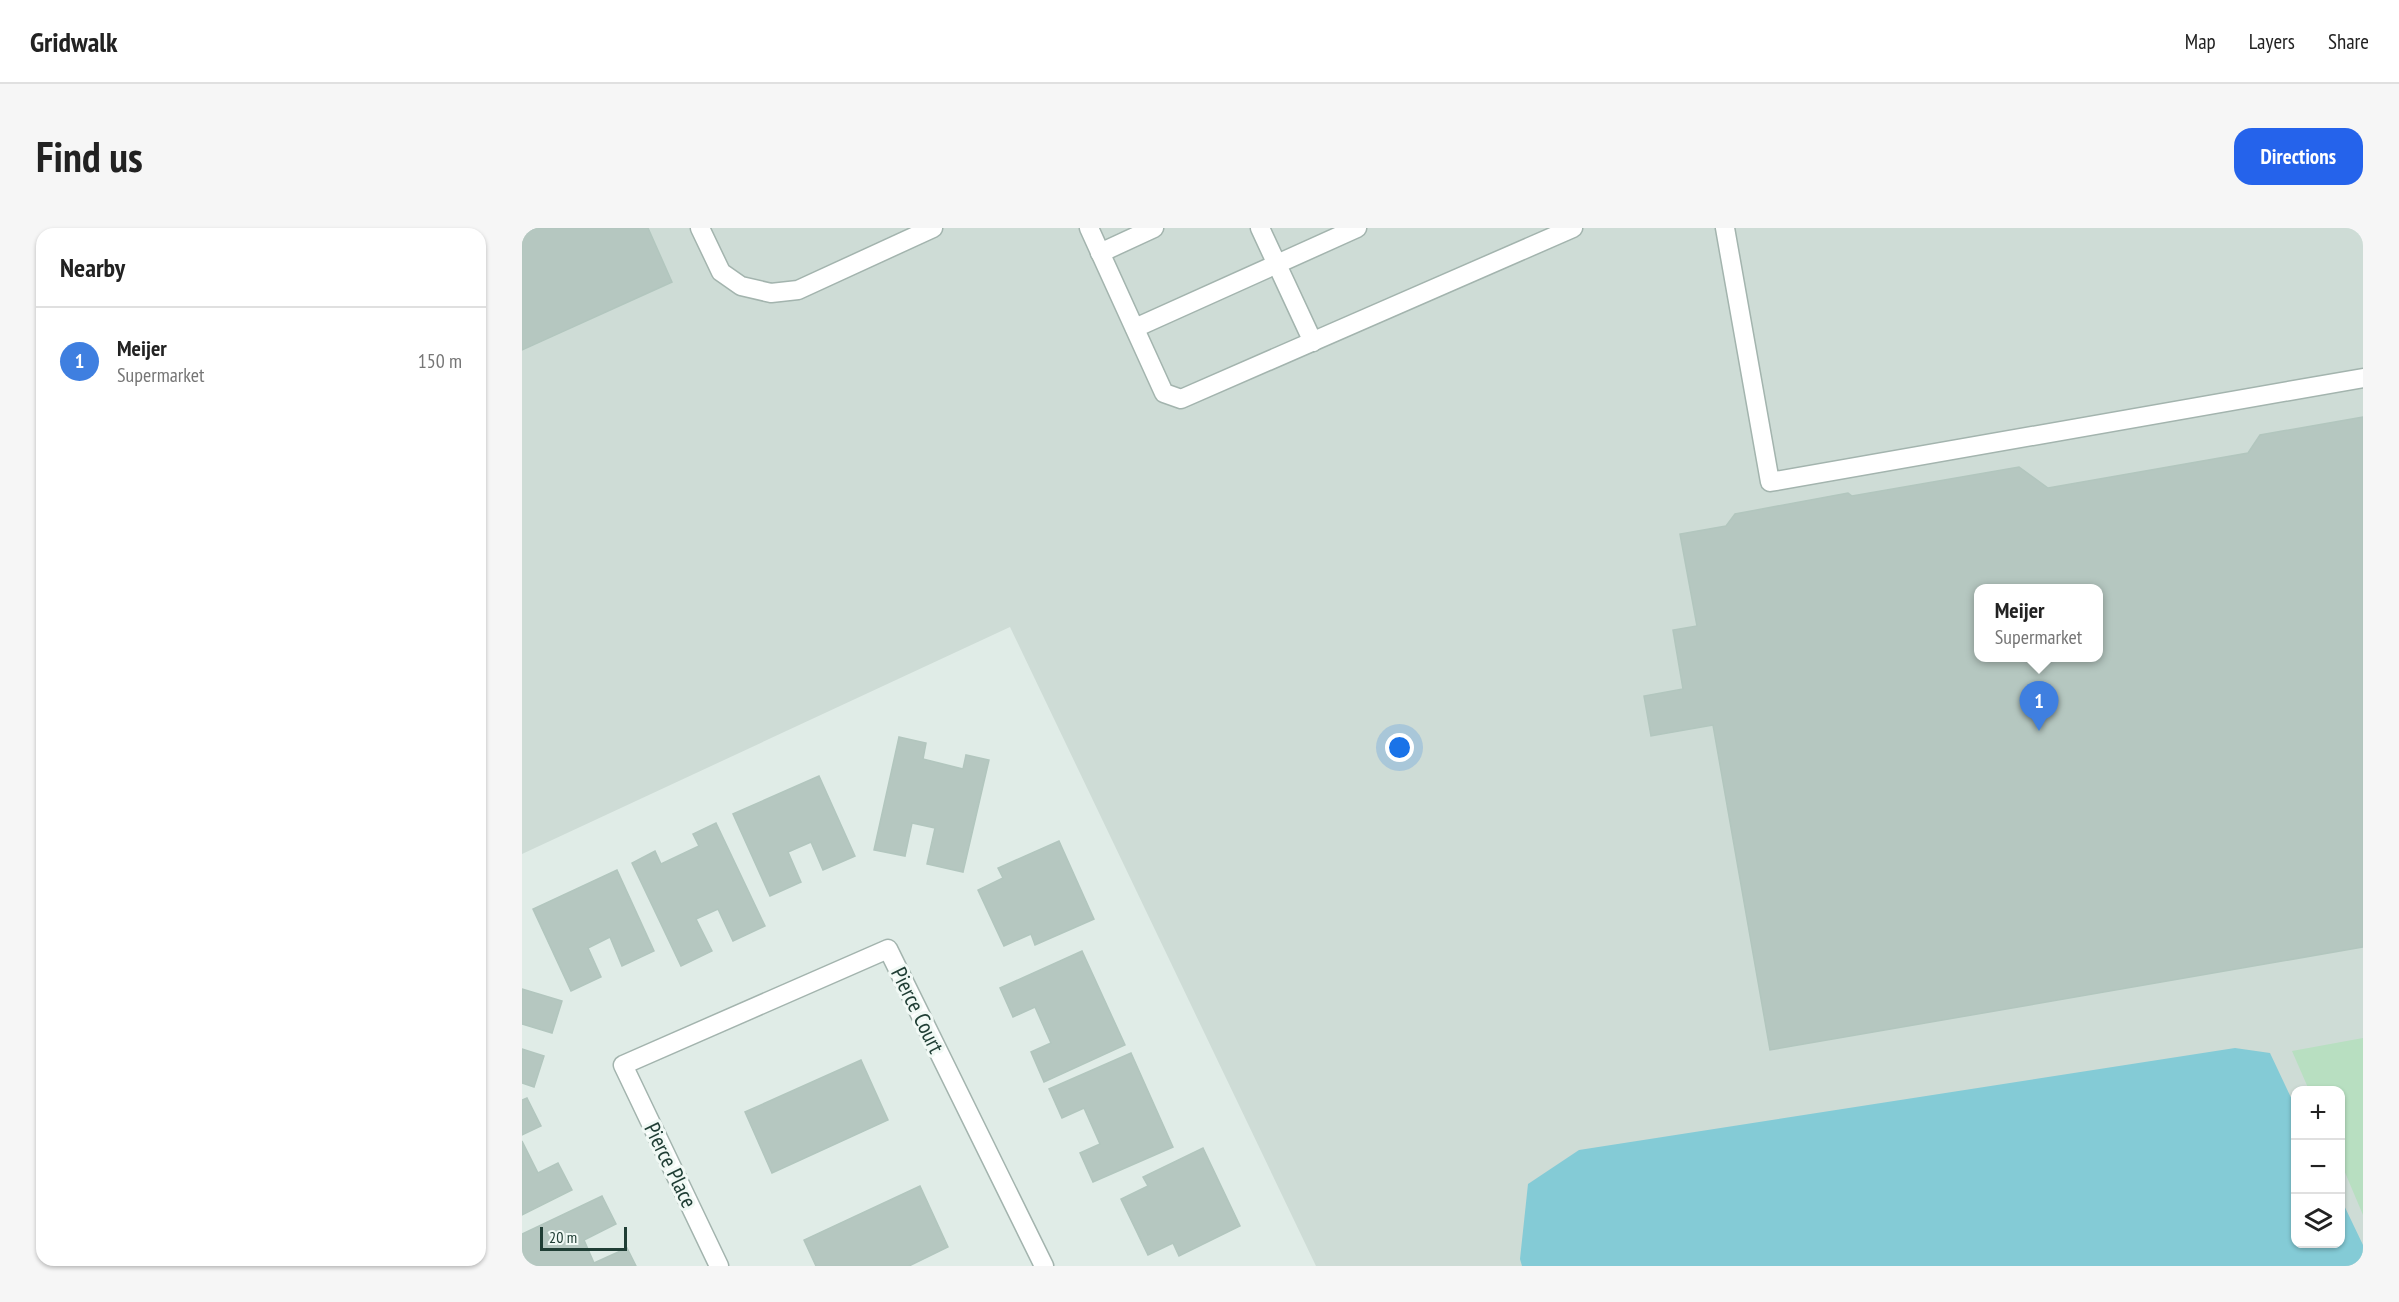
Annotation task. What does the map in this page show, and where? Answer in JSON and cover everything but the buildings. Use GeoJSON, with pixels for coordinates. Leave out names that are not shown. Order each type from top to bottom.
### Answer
{"type":"FeatureCollection","features":[{"type":"Feature","properties":{"kind":"street"},"geometry":{"type":"LineString","coordinates":[[700,228],[720,272],[741,286],[771,293],[798,290],[933,228]]}},
{"type":"Feature","properties":{"kind":"street"},"geometry":{"type":"LineString","coordinates":[[1089,228],[1164,393],[1181,399],[1573,228]]}},
{"type":"Feature","properties":{"kind":"street"},"geometry":{"type":"LineString","coordinates":[[1100,253],[1154,228]]}},
{"type":"Feature","properties":{"kind":"street"},"geometry":{"type":"LineString","coordinates":[[1260,228],[1313,342]]}},
{"type":"Feature","properties":{"kind":"street"},"geometry":{"type":"LineString","coordinates":[[1135,328],[1357,228]]}},
{"type":"Feature","properties":{"kind":"street"},"geometry":{"type":"LineString","coordinates":[[1725,228],[1770,482],[2363,378]]}},
{"type":"Feature","properties":{"kind":"street","name":"Pierce Court"},"geometry":{"type":"LineString","coordinates":[[623,1065],[888,949],[1044,1266]]}},
{"type":"Feature","properties":{"kind":"street","name":"Pierce Place"},"geometry":{"type":"LineString","coordinates":[[623,1065],[719,1266]]}},
{"type":"Feature","properties":{"kind":"shaded area"},"geometry":{"type":"Polygon","coordinates":[[[522,228],[2363,228],[2363,1266],[1316,1266],[1010,627],[522,854],[522,228]]]}},
{"type":"Feature","properties":{"kind":"green space"},"geometry":{"type":"Polygon","coordinates":[[[2363,1038],[2363,1215],[2345,1172],[2345,1086],[2307,1086],[2292,1051],[2363,1038]]]}},
{"type":"Feature","properties":{"kind":"water"},"geometry":{"type":"Polygon","coordinates":[[[2235,1048],[2270,1053],[2291,1098],[2291,1248],[2345,1248],[2345,1207],[2363,1245],[2363,1266],[1522,1266],[1520,1259],[1528,1184],[1579,1150],[2235,1048]]]}},
{"type":"Feature","properties":{"kind":"place","name":"Meijer"},"geometry":{"type":"Point","coordinates":[2039,731]}}]}
